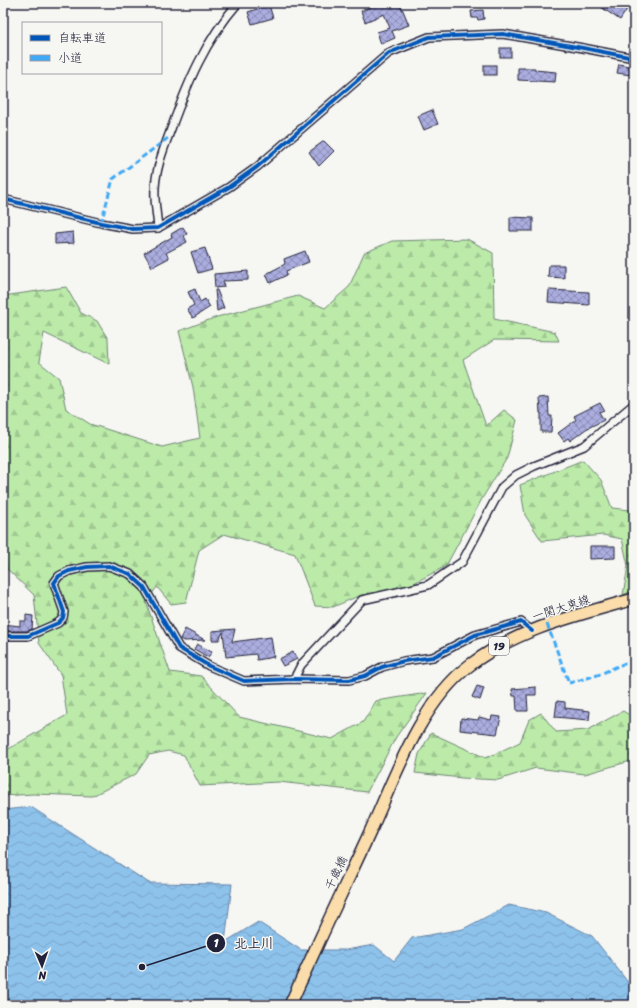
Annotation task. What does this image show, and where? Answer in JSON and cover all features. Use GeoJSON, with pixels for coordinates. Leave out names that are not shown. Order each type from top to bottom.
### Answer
{"type":"FeatureCollection","features":[{"type":"Feature","properties":{"kind":"main road","name":"一関大東線"},"geometry":{"type":"LineString","coordinates":[[406,753],[433,704],[450,683],[470,665],[496,647],[547,624],[634,599]]}},
{"type":"Feature","properties":{"kind":"main road","name":"千歳橋"},"geometry":{"type":"LineString","coordinates":[[290,1005],[406,753]]}},
{"type":"Feature","properties":{"kind":"street"},"geometry":{"type":"LineString","coordinates":[[158,228],[154,189],[158,170],[181,100],[200,58],[223,20],[238,3]]}},
{"type":"Feature","properties":{"kind":"street"},"geometry":{"type":"LineString","coordinates":[[3,199],[101,223],[133,229],[158,228],[229,187],[257,166],[389,53],[429,37],[504,34],[634,58]]}},
{"type":"Feature","properties":{"kind":"street"},"geometry":{"type":"LineString","coordinates":[[294,679],[301,665],[362,600],[428,585],[462,562],[502,487],[516,475],[534,466],[584,446],[634,404]]}},
{"type":"Feature","properties":{"kind":"street"},"geometry":{"type":"LineString","coordinates":[[3,636],[28,636],[58,623],[63,618],[64,612],[54,583],[58,576],[68,571],[81,568],[109,566],[130,574],[144,587],[179,648],[209,666],[244,681],[294,679],[349,680],[365,676],[382,668],[404,661],[433,658],[475,635],[504,626],[521,622],[532,631]]}},
{"type":"Feature","properties":{"kind":"green space"},"geometry":{"type":"Polygon","coordinates":[[[467,239],[493,253],[494,319],[555,332],[559,341],[494,340],[463,360],[486,426],[504,410],[517,420],[507,458],[483,497],[446,566],[401,590],[361,595],[333,607],[315,606],[295,554],[224,534],[199,550],[186,602],[171,604],[157,587],[146,602],[170,672],[201,676],[239,717],[332,739],[363,722],[376,701],[427,693],[396,737],[367,792],[279,782],[200,786],[184,755],[168,751],[149,755],[136,774],[92,796],[33,794],[3,796],[3,750],[10,748],[67,715],[61,675],[39,643],[34,595],[3,565],[3,296],[66,287],[81,313],[97,321],[108,339],[109,364],[44,333],[39,362],[59,378],[66,409],[90,424],[162,447],[200,438],[193,387],[179,331],[217,317],[298,296],[325,308],[349,287],[364,253],[392,241],[467,239]]]}},
{"type":"Feature","properties":{"kind":"green space"},"geometry":{"type":"Polygon","coordinates":[[[583,460],[601,480],[612,508],[630,510],[634,508],[634,590],[623,595],[628,566],[622,539],[603,535],[542,541],[525,515],[520,485],[583,460]]]}},
{"type":"Feature","properties":{"kind":"green space"},"geometry":{"type":"Polygon","coordinates":[[[623,711],[634,718],[634,760],[585,774],[536,768],[498,780],[415,773],[419,754],[431,733],[486,758],[520,742],[529,720],[541,713],[556,732],[588,730],[623,711]]]}},
{"type":"Feature","properties":{"kind":"water"},"geometry":{"type":"Polygon","coordinates":[[[31,807],[149,883],[232,884],[225,942],[258,922],[301,950],[346,950],[374,945],[394,961],[412,938],[463,929],[509,905],[546,913],[592,936],[634,990],[634,1005],[3,1005],[3,810],[31,807]]]}},
{"type":"Feature","properties":{"kind":"building"},"geometry":{"type":"Polygon","coordinates":[[[380,3],[400,3],[409,25],[392,31],[395,38],[381,44],[377,32],[390,28],[384,14],[365,22],[361,11],[380,3]]]}},
{"type":"Feature","properties":{"kind":"building"},"geometry":{"type":"Polygon","coordinates":[[[595,3],[625,3],[629,6],[620,20],[595,3]]]}},
{"type":"Feature","properties":{"kind":"building"},"geometry":{"type":"Polygon","coordinates":[[[269,5],[273,18],[252,24],[248,12],[269,5]]]}},
{"type":"Feature","properties":{"kind":"building"},"geometry":{"type":"Polygon","coordinates":[[[483,10],[484,19],[478,20],[477,18],[472,18],[471,11],[483,10]]]}},
{"type":"Feature","properties":{"kind":"building"},"geometry":{"type":"Polygon","coordinates":[[[500,48],[511,48],[511,57],[500,57],[500,48]]]}},
{"type":"Feature","properties":{"kind":"building"},"geometry":{"type":"Polygon","coordinates":[[[619,64],[633,67],[631,75],[617,73],[619,64]]]}},
{"type":"Feature","properties":{"kind":"building"},"geometry":{"type":"Polygon","coordinates":[[[484,65],[496,65],[496,75],[484,75],[484,65]]]}},
{"type":"Feature","properties":{"kind":"building"},"geometry":{"type":"Polygon","coordinates":[[[518,68],[535,68],[535,70],[556,72],[555,82],[518,80],[518,68]]]}},
{"type":"Feature","properties":{"kind":"building"},"geometry":{"type":"Polygon","coordinates":[[[432,110],[438,124],[424,130],[418,116],[432,110]]]}},
{"type":"Feature","properties":{"kind":"building"},"geometry":{"type":"Polygon","coordinates":[[[324,141],[334,151],[319,166],[309,152],[324,141]]]}},
{"type":"Feature","properties":{"kind":"building"},"geometry":{"type":"Polygon","coordinates":[[[510,217],[533,218],[533,231],[510,231],[510,217]]]}},
{"type":"Feature","properties":{"kind":"building"},"geometry":{"type":"Polygon","coordinates":[[[183,227],[187,234],[184,236],[187,242],[166,253],[169,258],[152,267],[144,253],[172,237],[171,234],[183,227]]]}},
{"type":"Feature","properties":{"kind":"building"},"geometry":{"type":"Polygon","coordinates":[[[73,232],[74,243],[55,244],[55,234],[73,232]]]}},
{"type":"Feature","properties":{"kind":"building"},"geometry":{"type":"Polygon","coordinates":[[[205,248],[212,269],[198,273],[191,252],[205,248]]]}},
{"type":"Feature","properties":{"kind":"building"},"geometry":{"type":"Polygon","coordinates":[[[305,251],[309,262],[286,271],[287,275],[270,283],[266,274],[285,264],[284,259],[305,251]]]}},
{"type":"Feature","properties":{"kind":"building"},"geometry":{"type":"Polygon","coordinates":[[[549,265],[564,265],[564,278],[548,277],[549,265]]]}},
{"type":"Feature","properties":{"kind":"building"},"geometry":{"type":"Polygon","coordinates":[[[248,271],[248,280],[223,281],[224,287],[215,288],[214,274],[248,271]]]}},
{"type":"Feature","properties":{"kind":"building"},"geometry":{"type":"Polygon","coordinates":[[[195,289],[200,302],[205,299],[210,307],[193,318],[187,309],[194,305],[188,292],[195,289]]]}},
{"type":"Feature","properties":{"kind":"building"},"geometry":{"type":"Polygon","coordinates":[[[215,290],[217,290],[224,308],[217,311],[215,290]]]}},
{"type":"Feature","properties":{"kind":"building"},"geometry":{"type":"Polygon","coordinates":[[[549,290],[589,292],[589,305],[548,302],[549,290]]]}},
{"type":"Feature","properties":{"kind":"building"},"geometry":{"type":"Polygon","coordinates":[[[548,397],[549,416],[552,416],[551,432],[541,432],[539,398],[548,397]]]}},
{"type":"Feature","properties":{"kind":"building"},"geometry":{"type":"Polygon","coordinates":[[[600,403],[604,410],[599,412],[604,420],[586,429],[570,441],[568,438],[564,441],[558,433],[576,420],[574,416],[600,403]]]}},
{"type":"Feature","properties":{"kind":"building"},"geometry":{"type":"Polygon","coordinates":[[[590,546],[615,546],[615,558],[590,559],[590,546]]]}},
{"type":"Feature","properties":{"kind":"building"},"geometry":{"type":"Polygon","coordinates":[[[26,615],[33,616],[32,629],[27,631],[3,631],[3,624],[20,626],[20,621],[26,621],[26,615]]]}},
{"type":"Feature","properties":{"kind":"building"},"geometry":{"type":"Polygon","coordinates":[[[185,629],[205,640],[184,641],[180,639],[185,629]]]}},
{"type":"Feature","properties":{"kind":"building"},"geometry":{"type":"Polygon","coordinates":[[[235,629],[232,642],[271,637],[274,657],[257,660],[256,654],[226,657],[223,632],[219,640],[212,640],[212,631],[235,629]]]}},
{"type":"Feature","properties":{"kind":"building"},"geometry":{"type":"Polygon","coordinates":[[[197,644],[212,652],[208,657],[194,649],[197,644]]]}},
{"type":"Feature","properties":{"kind":"building"},"geometry":{"type":"Polygon","coordinates":[[[293,652],[297,659],[283,666],[279,659],[293,652]]]}},
{"type":"Feature","properties":{"kind":"building"},"geometry":{"type":"Polygon","coordinates":[[[477,686],[484,688],[480,700],[472,697],[477,686]]]}},
{"type":"Feature","properties":{"kind":"building"},"geometry":{"type":"Polygon","coordinates":[[[536,687],[536,695],[527,695],[528,711],[517,711],[516,696],[513,696],[512,689],[536,687]]]}},
{"type":"Feature","properties":{"kind":"building"},"geometry":{"type":"Polygon","coordinates":[[[557,701],[565,702],[565,708],[590,711],[589,720],[555,717],[557,701]]]}},
{"type":"Feature","properties":{"kind":"building"},"geometry":{"type":"Polygon","coordinates":[[[492,716],[501,717],[497,734],[460,730],[461,718],[478,720],[479,717],[491,720],[492,716]]]}},
{"type":"Feature","properties":{"kind":"marked path"},"geometry":{"type":"LineString","coordinates":[[101,223],[113,179],[168,138]]}},
{"type":"Feature","properties":{"kind":"marked path"},"geometry":{"type":"LineString","coordinates":[[547,624],[569,683],[598,675],[634,659]]}},
{"type":"Feature","properties":{"kind":"cycle path"},"geometry":{"type":"LineString","coordinates":[[3,199],[101,223],[133,229],[158,228],[229,187],[257,167],[389,53],[429,37],[503,34],[634,58]]}},
{"type":"Feature","properties":{"kind":"cycle path"},"geometry":{"type":"LineString","coordinates":[[3,636],[28,636],[58,623],[63,618],[64,612],[54,583],[59,576],[69,571],[87,567],[109,566],[130,574],[144,587],[179,648],[209,666],[244,681],[294,679],[349,680],[365,676],[382,667],[404,661],[433,657],[475,635],[521,622],[532,631]]}},
{"type":"Feature","properties":{"kind":"place","name":"北上川"},"geometry":{"type":"Point","coordinates":[142,967]}}]}
